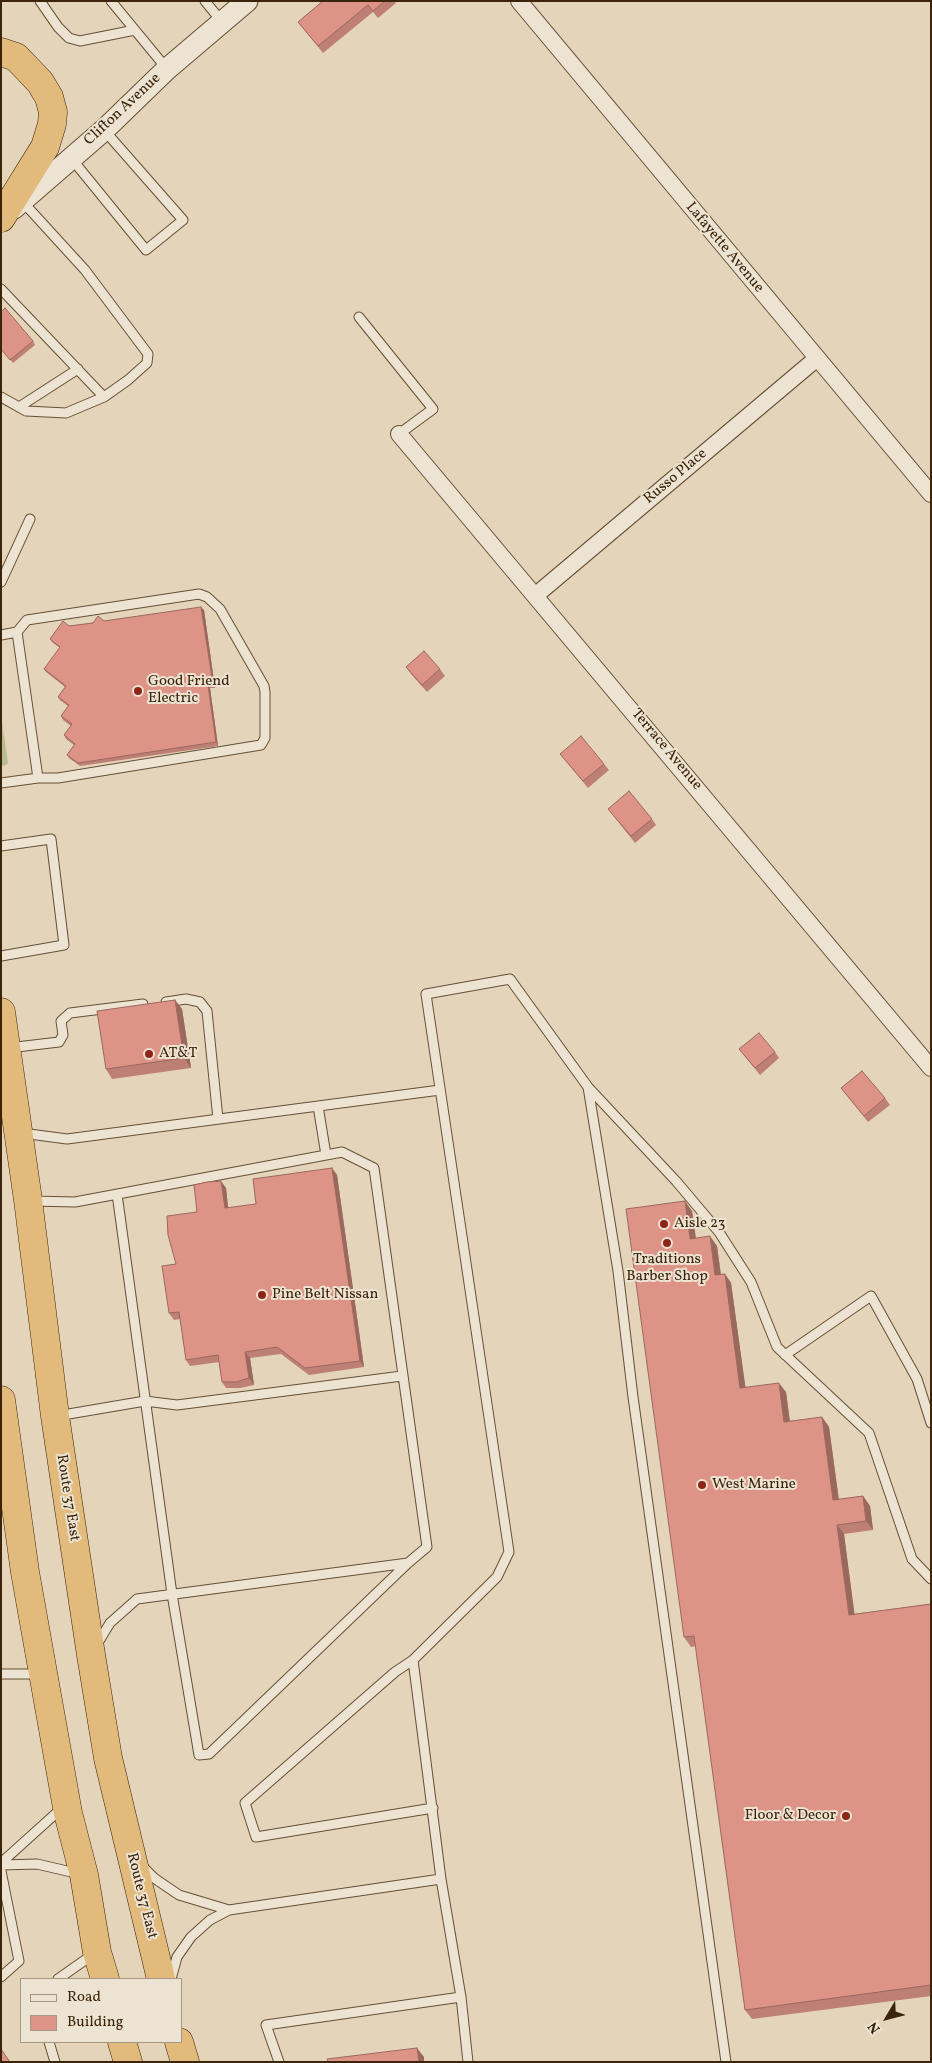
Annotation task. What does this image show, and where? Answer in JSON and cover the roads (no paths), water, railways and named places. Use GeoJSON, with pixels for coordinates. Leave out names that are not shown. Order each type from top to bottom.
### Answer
{"type":"FeatureCollection","features":[{"type":"Feature","properties":{"kind":"highway"},"geometry":{"type":"LineString","coordinates":[[1,52],[16,57],[40,82],[49,97],[53,112],[52,124],[45,147],[1,219]]}},
{"type":"Feature","properties":{"kind":"highway","name":"Route 37 East"},"geometry":{"type":"LineString","coordinates":[[1,1012],[28,1200],[55,1416],[108,1758],[161,1978]]}},
{"type":"Feature","properties":{"kind":"highway"},"geometry":{"type":"LineString","coordinates":[[1,1400],[8,1488],[26,1572],[67,1803],[84,1875],[97,1952],[105,1978]]}},
{"type":"Feature","properties":{"kind":"highway"},"geometry":{"type":"LineString","coordinates":[[122,2043],[128,2062]]}},
{"type":"Feature","properties":{"kind":"highway"},"geometry":{"type":"LineString","coordinates":[[179,2043],[185,2062]]}},
{"type":"Feature","properties":{"kind":"street","name":"Clifton Avenue"},"geometry":{"type":"LineString","coordinates":[[1,219],[104,130],[167,69],[247,1]]}},
{"type":"Feature","properties":{"kind":"street","name":"Lafayette Avenue"},"geometry":{"type":"LineString","coordinates":[[519,1],[816,359],[931,494]]}},
{"type":"Feature","properties":{"kind":"street","name":"Russo Place"},"geometry":{"type":"LineString","coordinates":[[536,595],[816,359]]}},
{"type":"Feature","properties":{"kind":"street","name":"Terrace Avenue"},"geometry":{"type":"LineString","coordinates":[[399,434],[931,1068]]}},
{"type":"Feature","properties":{"kind":"lane"},"geometry":{"type":"LineString","coordinates":[[40,1],[69,38],[80,41],[135,30]]}},
{"type":"Feature","properties":{"kind":"lane"},"geometry":{"type":"LineString","coordinates":[[111,1],[167,69]]}},
{"type":"Feature","properties":{"kind":"lane"},"geometry":{"type":"LineString","coordinates":[[205,1],[222,22]]}},
{"type":"Feature","properties":{"kind":"lane"},"geometry":{"type":"LineString","coordinates":[[71,157],[146,250],[183,220],[104,130]]}},
{"type":"Feature","properties":{"kind":"lane"},"geometry":{"type":"LineString","coordinates":[[1,397],[26,411],[66,414],[104,397],[128,380],[147,363],[148,354],[85,270],[22,200]]}},
{"type":"Feature","properties":{"kind":"lane"},"geometry":{"type":"LineString","coordinates":[[1,289],[104,397]]}},
{"type":"Feature","properties":{"kind":"lane"},"geometry":{"type":"LineString","coordinates":[[359,317],[433,409],[399,434]]}},
{"type":"Feature","properties":{"kind":"lane"},"geometry":{"type":"LineString","coordinates":[[19,407],[78,370]]}},
{"type":"Feature","properties":{"kind":"lane"},"geometry":{"type":"LineString","coordinates":[[1,582],[30,520]]}},
{"type":"Feature","properties":{"kind":"lane"},"geometry":{"type":"LineString","coordinates":[[1,635],[17,632],[27,620],[199,594],[207,597],[220,609],[264,686],[265,692],[265,738],[261,745],[68,776],[1,783]]}},
{"type":"Feature","properties":{"kind":"lane"},"geometry":{"type":"LineString","coordinates":[[17,632],[38,778]]}},
{"type":"Feature","properties":{"kind":"lane"},"geometry":{"type":"LineString","coordinates":[[1,846],[50,839],[64,945],[1,956]]}},
{"type":"Feature","properties":{"kind":"lane"},"geometry":{"type":"LineString","coordinates":[[433,1808],[256,1837],[245,1803],[396,1672],[413,1660],[451,1621],[480,1596],[497,1577],[509,1552],[426,994],[510,979],[588,1087],[676,1181],[719,1232],[751,1282],[777,1347],[869,1433],[912,1559],[931,1579]]}},
{"type":"Feature","properties":{"kind":"lane"},"geometry":{"type":"LineString","coordinates":[[6,1048],[59,1042],[63,1035],[61,1021],[70,1013],[186,1000],[200,1002],[207,1011],[218,1119]]}},
{"type":"Feature","properties":{"kind":"lane"},"geometry":{"type":"LineString","coordinates":[[588,1087],[618,1271],[633,1397],[726,2062]]}},
{"type":"Feature","properties":{"kind":"lane"},"geometry":{"type":"LineString","coordinates":[[18,1133],[67,1140],[440,1090]]}},
{"type":"Feature","properties":{"kind":"lane"},"geometry":{"type":"LineString","coordinates":[[318,1106],[326,1155]]}},
{"type":"Feature","properties":{"kind":"lane"},"geometry":{"type":"LineString","coordinates":[[28,1200],[75,1202],[117,1194],[342,1152],[374,1168],[427,1547],[209,1754],[199,1756],[172,1594],[117,1194]]}},
{"type":"Feature","properties":{"kind":"lane"},"geometry":{"type":"LineString","coordinates":[[785,1355],[871,1296],[917,1379],[931,1423]]}},
{"type":"Feature","properties":{"kind":"lane"},"geometry":{"type":"LineString","coordinates":[[55,1416],[145,1401],[177,1405],[402,1376]]}},
{"type":"Feature","properties":{"kind":"lane"},"geometry":{"type":"LineString","coordinates":[[91,1655],[110,1623],[137,1599],[408,1563]]}},
{"type":"Feature","properties":{"kind":"lane"},"geometry":{"type":"LineString","coordinates":[[413,1660],[441,1879],[461,1997],[468,2062]]}},
{"type":"Feature","properties":{"kind":"lane"},"geometry":{"type":"LineString","coordinates":[[1,1674],[44,1674]]}},
{"type":"Feature","properties":{"kind":"lane"},"geometry":{"type":"LineString","coordinates":[[1,1864],[67,1803]]}},
{"type":"Feature","properties":{"kind":"lane"},"geometry":{"type":"LineString","coordinates":[[131,1856],[154,1878],[179,1895],[229,1910]]}},
{"type":"Feature","properties":{"kind":"lane"},"geometry":{"type":"LineString","coordinates":[[1,1864],[37,1864],[84,1875]]}},
{"type":"Feature","properties":{"kind":"lane"},"geometry":{"type":"LineString","coordinates":[[1,1871],[19,1961],[1,1978]]}},
{"type":"Feature","properties":{"kind":"lane"},"geometry":{"type":"LineString","coordinates":[[171,1978],[177,1957],[191,1937],[210,1920],[229,1910],[441,1879]]}},
{"type":"Feature","properties":{"kind":"lane"},"geometry":{"type":"LineString","coordinates":[[59,1978],[97,1952]]}},
{"type":"Feature","properties":{"kind":"lane"},"geometry":{"type":"LineString","coordinates":[[279,2062],[266,2025],[461,1997]]}},
{"type":"Feature","properties":{"kind":"lane"},"geometry":{"type":"LineString","coordinates":[[49,2043],[55,2062]]}},
{"type":"Feature","properties":{"kind":"place","name":"Good Friend Electric"},"geometry":{"type":"Point","coordinates":[138,691]}},
{"type":"Feature","properties":{"kind":"place","name":"AT&T"},"geometry":{"type":"Point","coordinates":[149,1054]}},
{"type":"Feature","properties":{"kind":"place","name":"Aisle 23"},"geometry":{"type":"Point","coordinates":[664,1224]}},
{"type":"Feature","properties":{"kind":"place","name":"Traditions Barber Shop"},"geometry":{"type":"Point","coordinates":[667,1243]}},
{"type":"Feature","properties":{"kind":"place","name":"Pine Belt Nissan"},"geometry":{"type":"Point","coordinates":[262,1295]}},
{"type":"Feature","properties":{"kind":"place","name":"West Marine"},"geometry":{"type":"Point","coordinates":[702,1485]}},
{"type":"Feature","properties":{"kind":"place","name":"Floor & Decor"},"geometry":{"type":"Point","coordinates":[846,1816]}}]}
